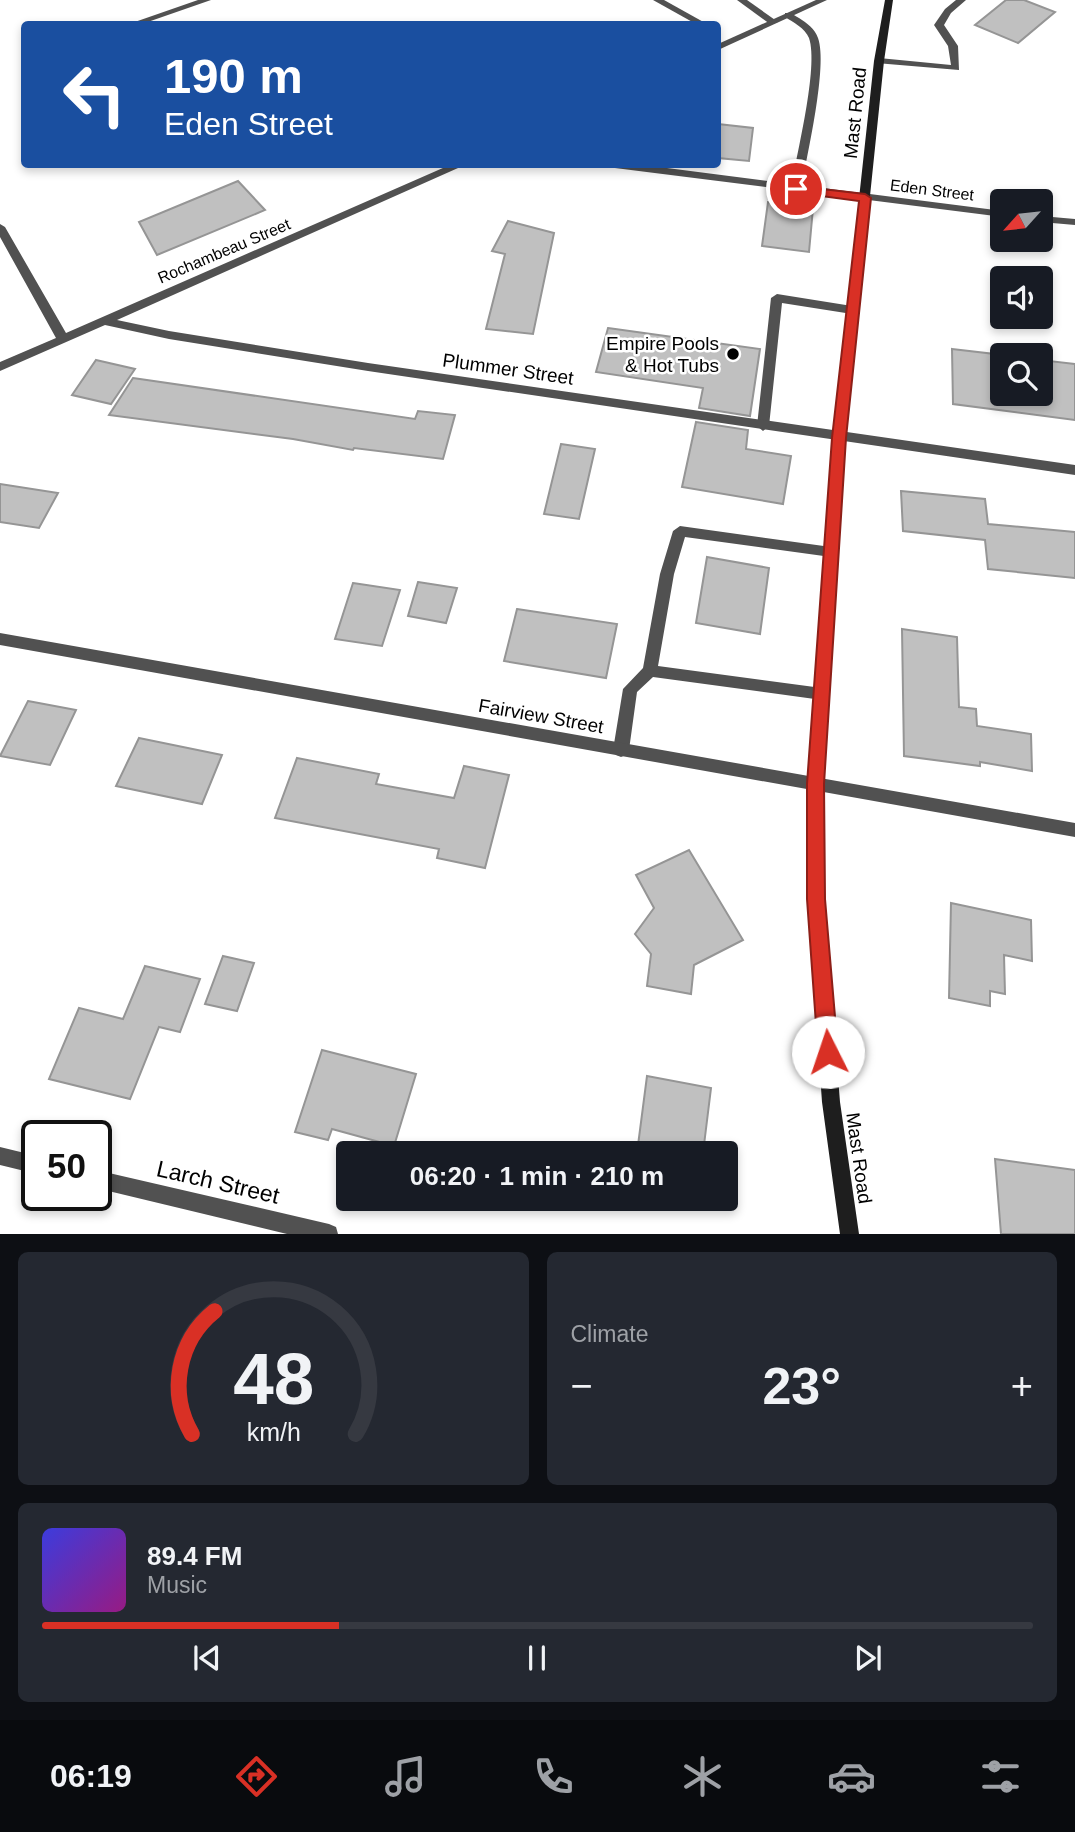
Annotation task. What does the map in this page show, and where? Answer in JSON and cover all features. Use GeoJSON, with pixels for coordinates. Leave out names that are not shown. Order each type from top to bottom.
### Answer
{"type":"FeatureCollection","features":[{"type":"Feature","properties":{"kind":"main road","name":"Mast Road"},"geometry":{"type":"LineString","coordinates":[[850,1234],[829,1075],[816,899],[815,784],[839,438],[879,61],[888,0]]}},
{"type":"Feature","properties":{"kind":"street"},"geometry":{"type":"LineString","coordinates":[[143,21],[207,0]]}},
{"type":"Feature","properties":{"kind":"street"},"geometry":{"type":"LineString","coordinates":[[657,0],[696,21]]}},
{"type":"Feature","properties":{"kind":"street"},"geometry":{"type":"LineString","coordinates":[[740,0],[774,22]]}},
{"type":"Feature","properties":{"kind":"street"},"geometry":{"type":"LineString","coordinates":[[721,46],[823,0]]}},
{"type":"Feature","properties":{"kind":"street"},"geometry":{"type":"LineString","coordinates":[[879,61],[956,68],[953,46],[939,25],[948,11],[962,0]]}},
{"type":"Feature","properties":{"kind":"street"},"geometry":{"type":"LineString","coordinates":[[788,15],[806,27],[813,36],[816,58],[796,189]]}},
{"type":"Feature","properties":{"kind":"street"},"geometry":{"type":"LineString","coordinates":[[721,35],[731,41]]}},
{"type":"Feature","properties":{"kind":"street","name":"Rochambeau Street"},"geometry":{"type":"LineString","coordinates":[[0,367],[452,168]]}},
{"type":"Feature","properties":{"kind":"street","name":"Eden Street"},"geometry":{"type":"LineString","coordinates":[[637,168],[990,212]]}},
{"type":"Feature","properties":{"kind":"street"},"geometry":{"type":"LineString","coordinates":[[1054,220],[1075,222]]}},
{"type":"Feature","properties":{"kind":"street"},"geometry":{"type":"LineString","coordinates":[[0,227],[63,339]]}},
{"type":"Feature","properties":{"kind":"street"},"geometry":{"type":"LineString","coordinates":[[763,426],[777,299],[852,310]]}},
{"type":"Feature","properties":{"kind":"street","name":"Plummer Street"},"geometry":{"type":"LineString","coordinates":[[104,321],[169,335],[368,368],[1075,470]]}},
{"type":"Feature","properties":{"kind":"street"},"geometry":{"type":"LineString","coordinates":[[621,750],[630,689],[650,671],[667,574],[680,531],[831,552]]}},
{"type":"Feature","properties":{"kind":"street","name":"Fairview Street"},"geometry":{"type":"LineString","coordinates":[[0,639],[1075,830]]}},
{"type":"Feature","properties":{"kind":"street"},"geometry":{"type":"LineString","coordinates":[[650,671],[822,694]]}},
{"type":"Feature","properties":{"kind":"street"},"geometry":{"type":"LineString","coordinates":[[0,1156],[21,1161]]}},
{"type":"Feature","properties":{"kind":"street","name":"Larch Street"},"geometry":{"type":"LineString","coordinates":[[112,1183],[329,1234]]}},
{"type":"Feature","properties":{"kind":"building"},"geometry":{"type":"Polygon","coordinates":[[[1006,0],[1024,0],[1055,12],[1018,43],[975,25],[1006,0]]]}},
{"type":"Feature","properties":{"kind":"building"},"geometry":{"type":"Polygon","coordinates":[[[721,124],[753,128],[749,161],[721,158],[721,124]]]}},
{"type":"Feature","properties":{"kind":"building"},"geometry":{"type":"Polygon","coordinates":[[[238,181],[265,210],[157,255],[139,222],[238,181]]]}},
{"type":"Feature","properties":{"kind":"building"},"geometry":{"type":"Polygon","coordinates":[[[768,202],[813,208],[809,252],[762,246],[768,202]]]}},
{"type":"Feature","properties":{"kind":"building"},"geometry":{"type":"Polygon","coordinates":[[[508,221],[554,233],[533,334],[486,329],[505,254],[492,251],[508,221]]]}},
{"type":"Feature","properties":{"kind":"building"},"geometry":{"type":"Polygon","coordinates":[[[608,328],[760,349],[750,416],[699,408],[703,388],[596,372],[608,328]]]}},
{"type":"Feature","properties":{"kind":"building"},"geometry":{"type":"Polygon","coordinates":[[[952,349],[990,353],[990,406],[1053,406],[1053,361],[1075,364],[1075,420],[953,404],[952,349]]]}},
{"type":"Feature","properties":{"kind":"building"},"geometry":{"type":"Polygon","coordinates":[[[96,360],[135,369],[111,404],[72,395],[96,360]]]}},
{"type":"Feature","properties":{"kind":"building"},"geometry":{"type":"Polygon","coordinates":[[[133,378],[415,419],[418,411],[455,415],[443,459],[353,450],[293,439],[109,415],[133,378]]]}},
{"type":"Feature","properties":{"kind":"building"},"geometry":{"type":"Polygon","coordinates":[[[696,422],[748,430],[746,449],[791,456],[783,504],[682,487],[696,422]]]}},
{"type":"Feature","properties":{"kind":"building"},"geometry":{"type":"Polygon","coordinates":[[[561,444],[595,449],[579,519],[544,514],[561,444]]]}},
{"type":"Feature","properties":{"kind":"building"},"geometry":{"type":"Polygon","coordinates":[[[0,484],[58,493],[39,528],[0,522],[0,484]]]}},
{"type":"Feature","properties":{"kind":"building"},"geometry":{"type":"Polygon","coordinates":[[[901,491],[985,499],[988,524],[1075,532],[1075,578],[988,569],[985,540],[903,531],[901,491]]]}},
{"type":"Feature","properties":{"kind":"building"},"geometry":{"type":"Polygon","coordinates":[[[707,557],[769,568],[760,634],[696,623],[707,557]]]}},
{"type":"Feature","properties":{"kind":"building"},"geometry":{"type":"Polygon","coordinates":[[[418,582],[457,588],[446,623],[408,616],[418,582]]]}},
{"type":"Feature","properties":{"kind":"building"},"geometry":{"type":"Polygon","coordinates":[[[353,583],[400,590],[382,646],[335,639],[353,583]]]}},
{"type":"Feature","properties":{"kind":"building"},"geometry":{"type":"Polygon","coordinates":[[[517,609],[617,624],[606,678],[504,661],[517,609]]]}},
{"type":"Feature","properties":{"kind":"building"},"geometry":{"type":"Polygon","coordinates":[[[902,629],[957,637],[959,707],[976,709],[977,726],[1031,734],[1032,771],[980,762],[980,766],[904,756],[902,629]]]}},
{"type":"Feature","properties":{"kind":"building"},"geometry":{"type":"Polygon","coordinates":[[[28,701],[76,710],[50,765],[0,756],[28,701]]]}},
{"type":"Feature","properties":{"kind":"building"},"geometry":{"type":"Polygon","coordinates":[[[139,738],[222,755],[202,804],[116,786],[139,738]]]}},
{"type":"Feature","properties":{"kind":"building"},"geometry":{"type":"Polygon","coordinates":[[[297,758],[379,774],[376,784],[454,798],[464,766],[509,775],[485,868],[437,858],[439,849],[275,818],[297,758]]]}},
{"type":"Feature","properties":{"kind":"building"},"geometry":{"type":"Polygon","coordinates":[[[689,850],[743,940],[694,965],[691,994],[647,986],[651,954],[635,934],[654,908],[636,875],[689,850]]]}},
{"type":"Feature","properties":{"kind":"building"},"geometry":{"type":"Polygon","coordinates":[[[951,903],[1031,920],[1032,961],[1004,955],[1005,994],[990,991],[990,1006],[949,998],[951,903]]]}},
{"type":"Feature","properties":{"kind":"building"},"geometry":{"type":"Polygon","coordinates":[[[223,956],[254,963],[237,1011],[205,1004],[223,956]]]}},
{"type":"Feature","properties":{"kind":"building"},"geometry":{"type":"Polygon","coordinates":[[[145,966],[200,979],[180,1032],[159,1027],[130,1099],[49,1079],[79,1008],[123,1019],[145,966]]]}},
{"type":"Feature","properties":{"kind":"building"},"geometry":{"type":"Polygon","coordinates":[[[322,1050],[416,1074],[396,1141],[376,1141],[332,1129],[328,1140],[295,1132],[322,1050]]]}},
{"type":"Feature","properties":{"kind":"building"},"geometry":{"type":"Polygon","coordinates":[[[647,1076],[711,1088],[704,1141],[639,1141],[647,1076]]]}},
{"type":"Feature","properties":{"kind":"building"},"geometry":{"type":"Polygon","coordinates":[[[995,1159],[1075,1170],[1075,1234],[1001,1234],[995,1159]]]}},
{"type":"Feature","properties":{"kind":"place","name":"Empire Pools & Hot Tubs"},"geometry":{"type":"Point","coordinates":[733,354]}},
{"type":"Feature","properties":{"kind":"route"},"geometry":{"type":"LineString","coordinates":[[796,189],[865,198],[839,438],[815,784],[816,899],[828,1052]]}}]}
